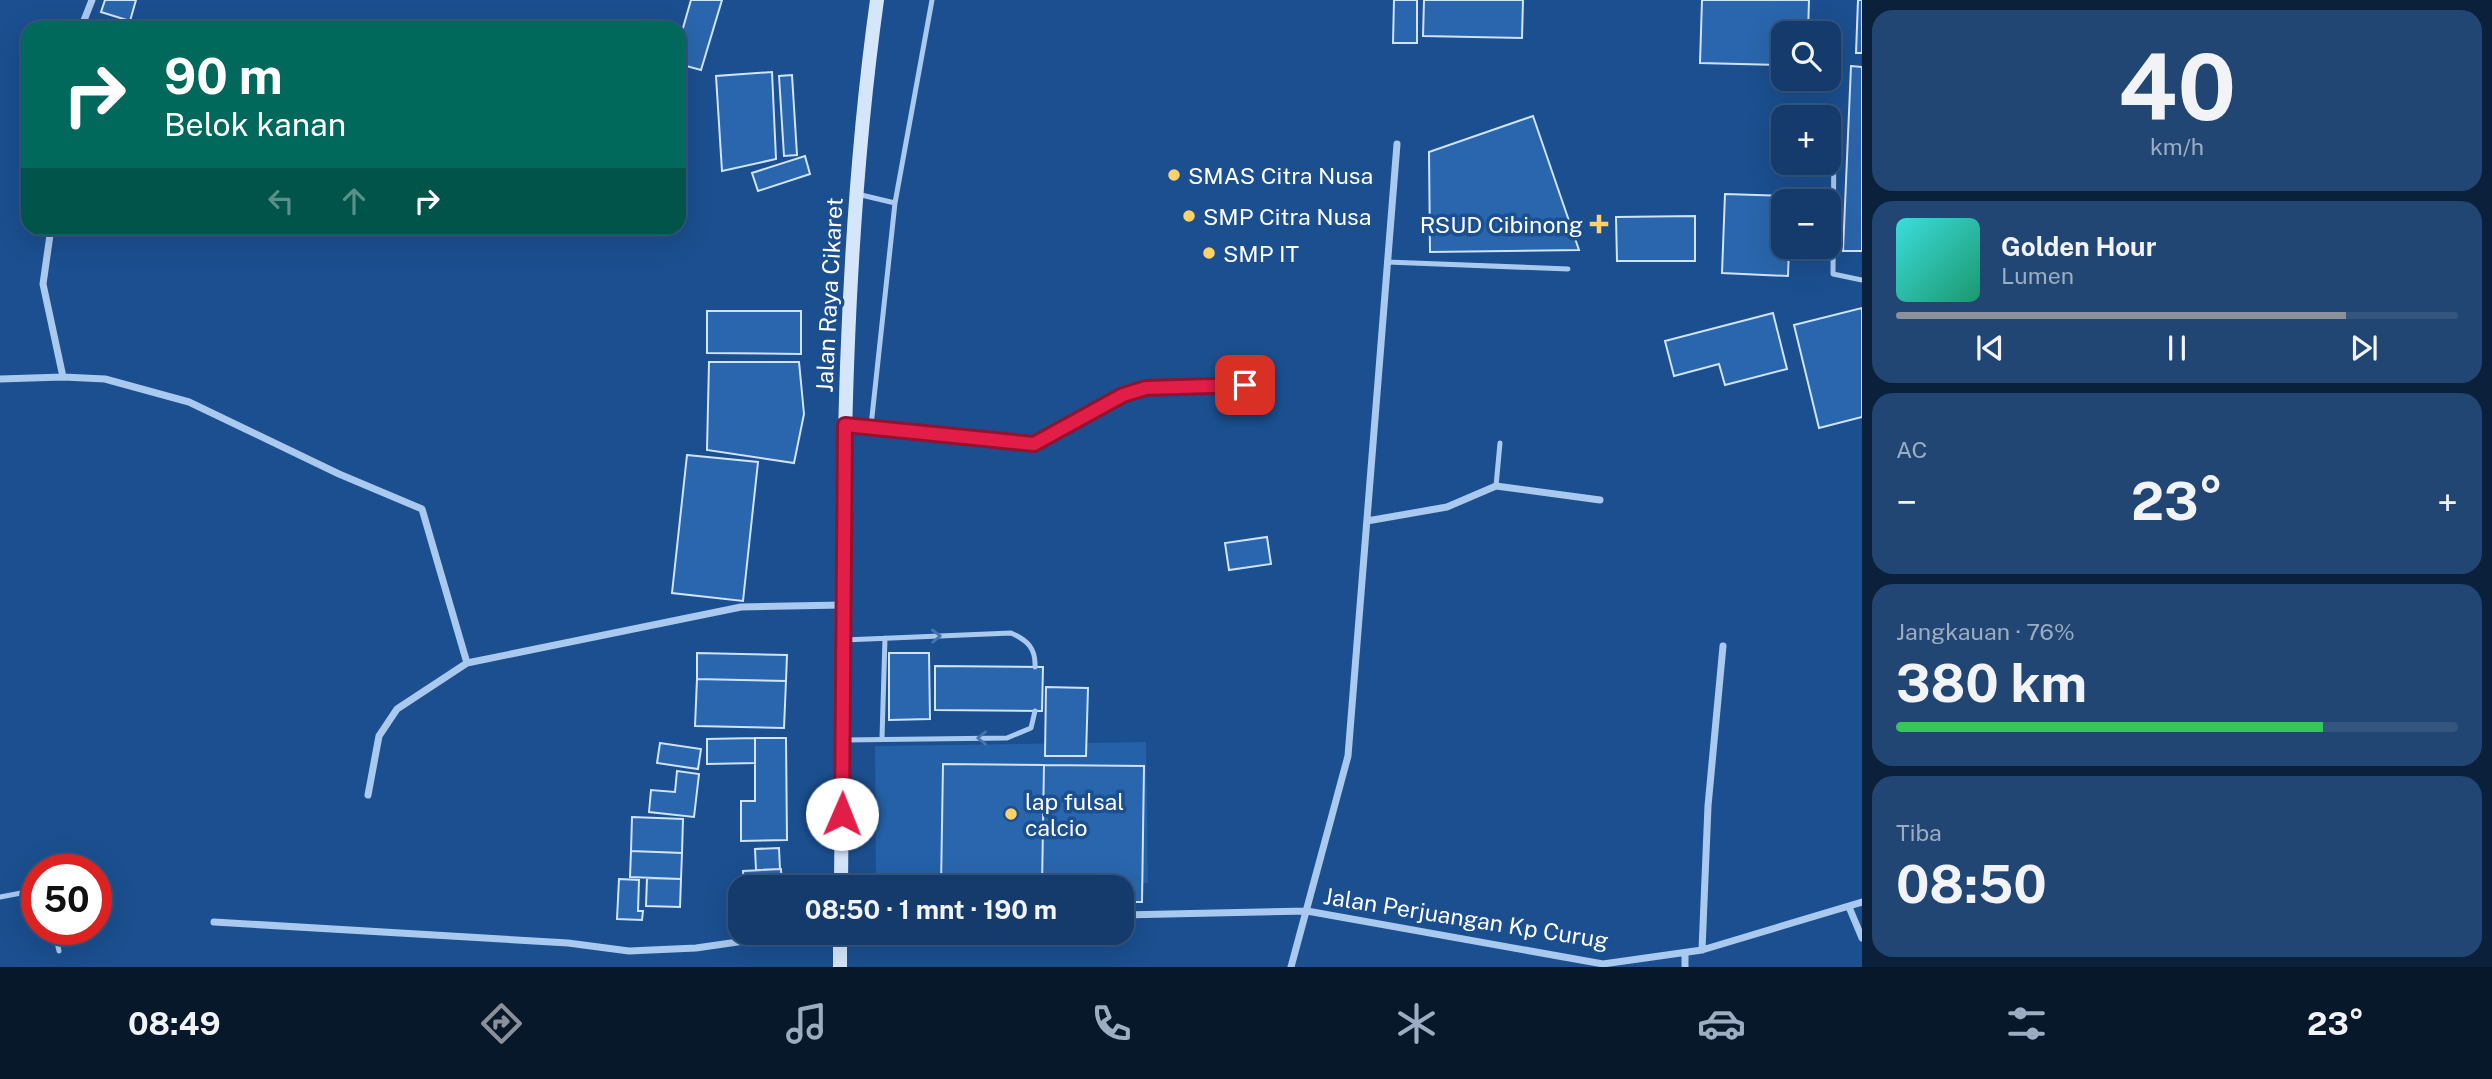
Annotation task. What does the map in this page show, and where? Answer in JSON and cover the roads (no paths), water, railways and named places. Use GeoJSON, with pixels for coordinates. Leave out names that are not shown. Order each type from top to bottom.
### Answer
{"type":"FeatureCollection","features":[{"type":"Feature","properties":{"kind":"main road","name":"Jalan Raya Cikaret"},"geometry":{"type":"LineString","coordinates":[[841,875],[845,425],[860,116],[877,0]]}},
{"type":"Feature","properties":{"kind":"main road"},"geometry":{"type":"LineString","coordinates":[[839,967],[840,945]]}},
{"type":"Feature","properties":{"kind":"street"},"geometry":{"type":"LineString","coordinates":[[84,21],[92,0]]}},
{"type":"Feature","properties":{"kind":"street"},"geometry":{"type":"LineString","coordinates":[[1291,967],[1348,756],[1397,144]]}},
{"type":"Feature","properties":{"kind":"street"},"geometry":{"type":"LineString","coordinates":[[50,235],[43,284],[62,377]]}},
{"type":"Feature","properties":{"kind":"street"},"geometry":{"type":"LineString","coordinates":[[0,379],[105,379],[189,402],[338,474],[422,509],[467,663]]}},
{"type":"Feature","properties":{"kind":"street"},"geometry":{"type":"LineString","coordinates":[[1367,521],[1447,507],[1496,486],[1600,500]]}},
{"type":"Feature","properties":{"kind":"street"},"geometry":{"type":"LineString","coordinates":[[368,795],[379,736],[397,709],[467,663],[741,607],[843,605]]}},
{"type":"Feature","properties":{"kind":"street"},"geometry":{"type":"LineString","coordinates":[[1702,950],[1708,806],[1723,646]]}},
{"type":"Feature","properties":{"kind":"street","name":"Jalan Perjuangan Kp Curug"},"geometry":{"type":"LineString","coordinates":[[1134,915],[1307,911],[1603,964],[1702,950],[1862,902]]}},
{"type":"Feature","properties":{"kind":"street"},"geometry":{"type":"LineString","coordinates":[[1849,908],[1862,938]]}},
{"type":"Feature","properties":{"kind":"street"},"geometry":{"type":"LineString","coordinates":[[214,922],[568,943],[629,951],[696,948],[728,943]]}},
{"type":"Feature","properties":{"kind":"street"},"geometry":{"type":"LineString","coordinates":[[1685,954],[1685,967]]}},
{"type":"Feature","properties":{"kind":"lane"},"geometry":{"type":"LineString","coordinates":[[870,426],[895,203],[932,0]]}},
{"type":"Feature","properties":{"kind":"lane"},"geometry":{"type":"LineString","coordinates":[[1834,175],[1833,274],[1862,280]]}},
{"type":"Feature","properties":{"kind":"lane"},"geometry":{"type":"LineString","coordinates":[[857,194],[895,203]]}},
{"type":"Feature","properties":{"kind":"lane"},"geometry":{"type":"LineString","coordinates":[[1387,262],[1569,269]]}},
{"type":"Feature","properties":{"kind":"lane"},"geometry":{"type":"LineString","coordinates":[[845,425],[1034,444],[1123,395],[1146,388],[1270,384]]}},
{"type":"Feature","properties":{"kind":"lane"},"geometry":{"type":"LineString","coordinates":[[1496,486],[1500,443]]}},
{"type":"Feature","properties":{"kind":"lane"},"geometry":{"type":"LineString","coordinates":[[842,640],[1011,633],[1026,639],[1035,657],[1035,667]]}},
{"type":"Feature","properties":{"kind":"lane"},"geometry":{"type":"LineString","coordinates":[[882,738],[885,638]]}},
{"type":"Feature","properties":{"kind":"lane"},"geometry":{"type":"LineString","coordinates":[[842,740],[1007,738],[1031,728],[1035,711]]}},
{"type":"Feature","properties":{"kind":"lane"},"geometry":{"type":"LineString","coordinates":[[0,897],[21,893]]}},
{"type":"Feature","properties":{"kind":"lane"},"geometry":{"type":"LineString","coordinates":[[57,945],[58,951]]}},
{"type":"Feature","properties":{"kind":"place","name":"SMAS Citra Nusa"},"geometry":{"type":"Point","coordinates":[1174,175]}},
{"type":"Feature","properties":{"kind":"place","name":"SMP Citra Nusa"},"geometry":{"type":"Point","coordinates":[1189,216]}},
{"type":"Feature","properties":{"kind":"place","name":"RSUD Cibinong"},"geometry":{"type":"Point","coordinates":[1599,224]}},
{"type":"Feature","properties":{"kind":"place","name":"SMP IT"},"geometry":{"type":"Point","coordinates":[1209,253]}},
{"type":"Feature","properties":{"kind":"place","name":"lap fulsal calcio"},"geometry":{"type":"Point","coordinates":[1011,814]}}]}
